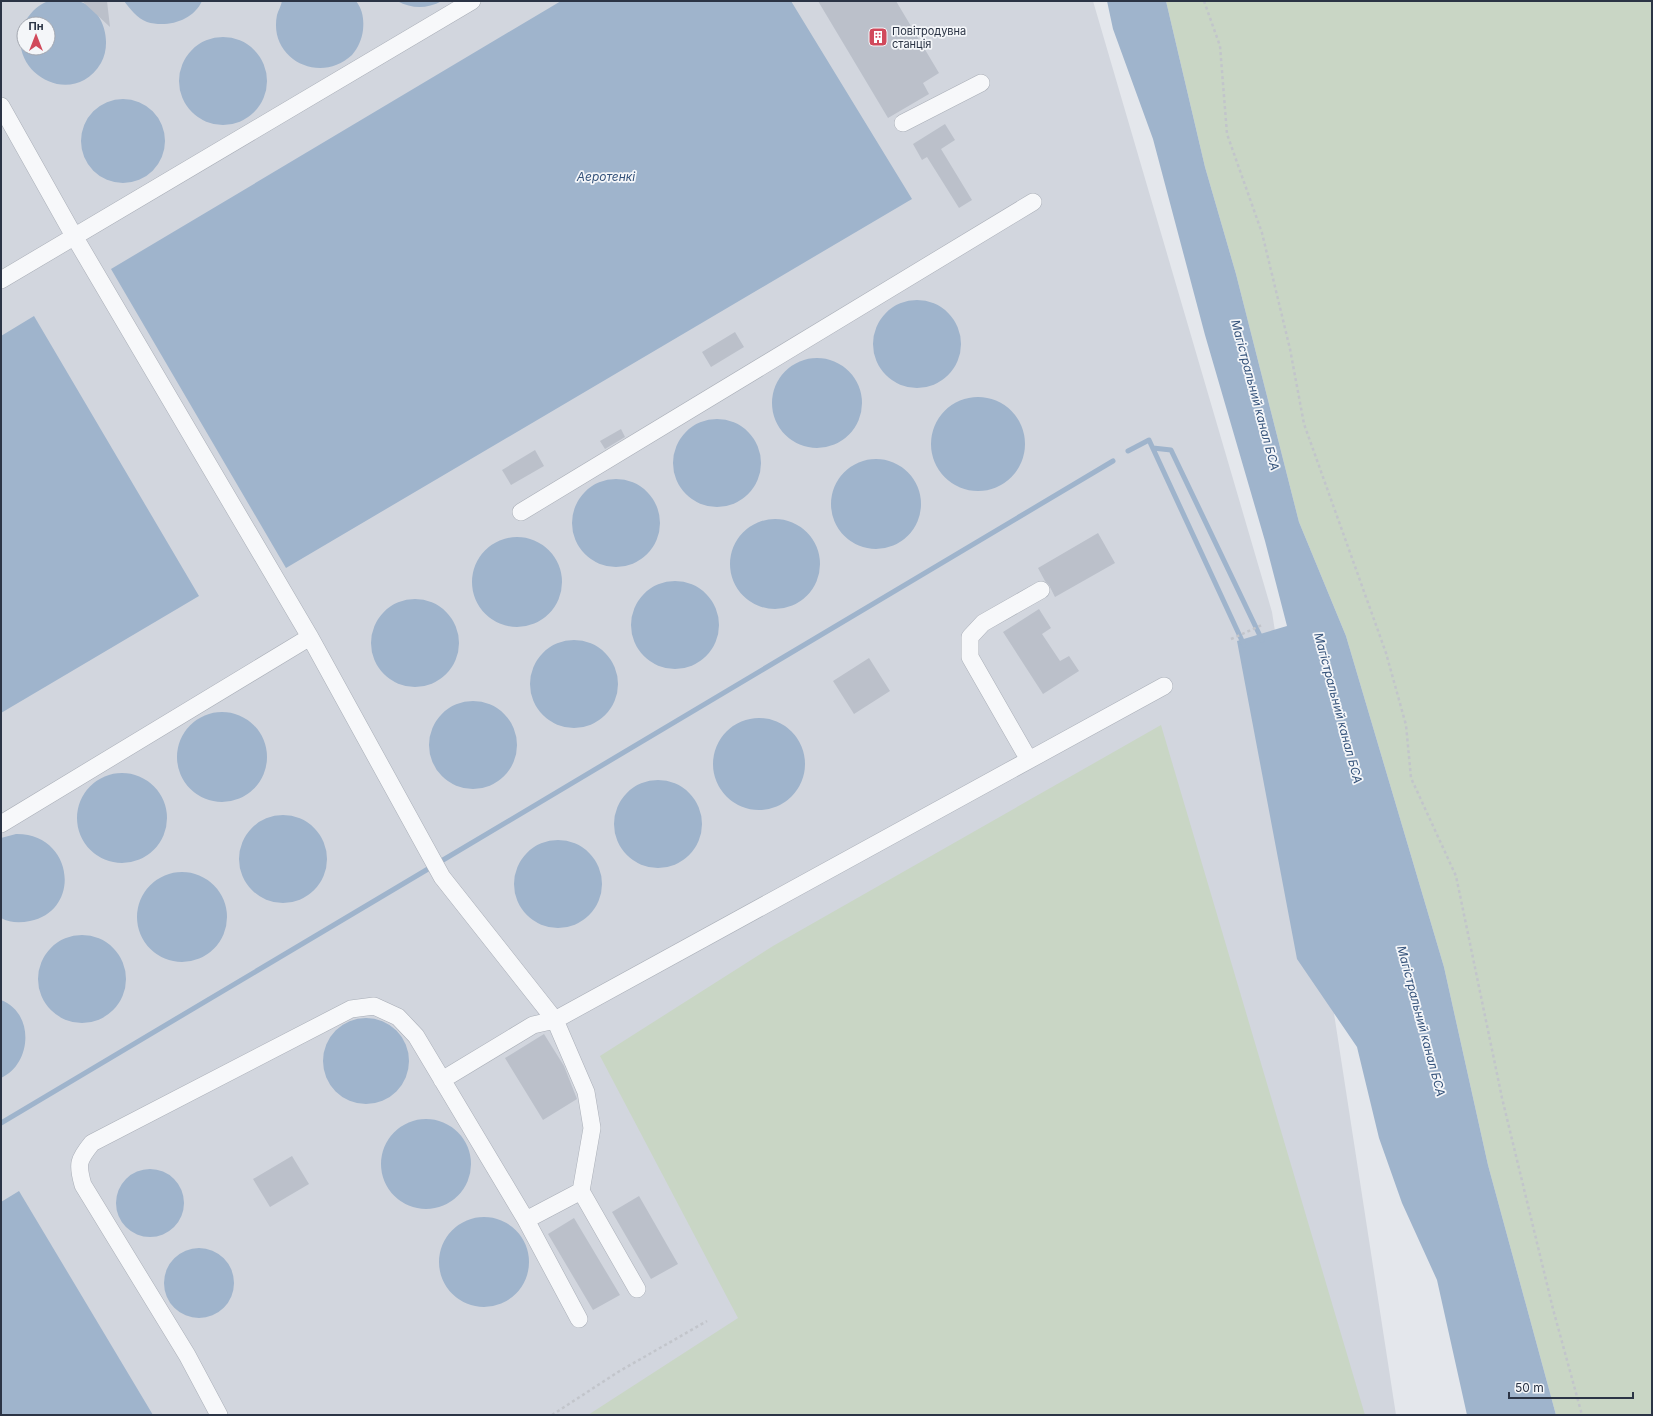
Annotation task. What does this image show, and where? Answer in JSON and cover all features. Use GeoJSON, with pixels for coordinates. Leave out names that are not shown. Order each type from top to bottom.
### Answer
{"type":"FeatureCollection","features":[{"type":"Feature","properties":{"kind":"lane"},"geometry":{"type":"LineString","coordinates":[[1,280],[472,1]]}},
{"type":"Feature","properties":{"kind":"lane"},"geometry":{"type":"LineString","coordinates":[[903,124],[981,83]]}},
{"type":"Feature","properties":{"kind":"lane"},"geometry":{"type":"LineString","coordinates":[[1,106],[74,236],[310,637],[442,877],[555,1020],[586,1092],[592,1128],[581,1191],[637,1289]]}},
{"type":"Feature","properties":{"kind":"lane"},"geometry":{"type":"LineString","coordinates":[[521,512],[1033,202]]}},
{"type":"Feature","properties":{"kind":"lane"},"geometry":{"type":"LineString","coordinates":[[1029,760],[970,657],[970,637],[983,623],[1041,590]]}},
{"type":"Feature","properties":{"kind":"lane"},"geometry":{"type":"LineString","coordinates":[[1,824],[310,637]]}},
{"type":"Feature","properties":{"kind":"lane"},"geometry":{"type":"LineString","coordinates":[[442,1080],[533,1025],[555,1020],[1164,686]]}},
{"type":"Feature","properties":{"kind":"lane"},"geometry":{"type":"LineString","coordinates":[[219,1415],[187,1355],[83,1185],[79,1170],[81,1156],[92,1143],[351,1009],[374,1006],[398,1016],[416,1036],[526,1220],[579,1318]]}},
{"type":"Feature","properties":{"kind":"lane"},"geometry":{"type":"LineString","coordinates":[[526,1220],[581,1191]]}},
{"type":"Feature","properties":{"kind":"path"},"geometry":{"type":"LineString","coordinates":[[1204,1],[1220,46],[1227,134],[1262,233],[1290,349],[1304,424],[1386,653],[1406,725],[1411,778],[1456,876],[1502,1098],[1553,1309],[1582,1415]]}},
{"type":"Feature","properties":{"kind":"path"},"geometry":{"type":"LineString","coordinates":[[1231,639],[1262,625]]}},
{"type":"Feature","properties":{"kind":"path"},"geometry":{"type":"LineString","coordinates":[[552,1415],[618,1372],[707,1321]]}},
{"type":"Feature","properties":{"kind":"shaded area"},"geometry":{"type":"Polygon","coordinates":[[[1,1],[1093,1],[1272,612],[1396,1415],[1,1415],[1,1]]]}},
{"type":"Feature","properties":{"kind":"green space"},"geometry":{"type":"Polygon","coordinates":[[[1166,1],[1652,1],[1652,1415],[1556,1415],[1488,1165],[1444,967],[1346,636],[1299,522],[1236,274],[1205,167],[1166,1]]]}},
{"type":"Feature","properties":{"kind":"green space"},"geometry":{"type":"Polygon","coordinates":[[[1161,725],[1365,1415],[588,1415],[738,1318],[600,1056],[773,946],[1161,725]]]}},
{"type":"Feature","properties":{"kind":"water"},"geometry":{"type":"Polygon","coordinates":[[[49,1],[77,1],[86,4],[99,17],[106,35],[106,45],[101,63],[88,77],[73,84],[57,84],[42,78],[30,68],[24,56],[56,56],[56,16],[29,16],[39,6],[49,1]]]}},
{"type":"Feature","properties":{"kind":"water"},"geometry":{"type":"Polygon","coordinates":[[[124,1],[202,1],[198,8],[186,18],[171,23],[155,24],[140,18],[124,1]]]}},
{"type":"Feature","properties":{"kind":"water"},"geometry":{"type":"Polygon","coordinates":[[[282,1],[356,1],[362,11],[363,26],[361,40],[352,55],[339,64],[326,68],[312,67],[299,63],[288,55],[280,44],[276,31],[277,15],[282,1]]]}},
{"type":"Feature","properties":{"kind":"water"},"geometry":{"type":"Polygon","coordinates":[[[397,1],[442,1],[430,6],[414,7],[397,1]]]}},
{"type":"Feature","properties":{"kind":"water","name":"Аеротенкі"},"geometry":{"type":"Polygon","coordinates":[[[561,1],[791,1],[912,199],[286,568],[111,269],[561,1]]]}},
{"type":"Feature","properties":{"kind":"water","name":"Магістральний канал БСА"},"geometry":{"type":"Polygon","coordinates":[[[1107,1],[1166,1],[1205,167],[1236,274],[1299,522],[1346,636],[1444,967],[1488,1165],[1556,1415],[1467,1415],[1437,1280],[1402,1203],[1379,1138],[1357,1047],[1297,959],[1237,641],[1287,626],[1265,541],[1205,335],[1153,139],[1113,29],[1107,1]]]}},
{"type":"Feature","properties":{"kind":"water"},"geometry":{"type":"Polygon","coordinates":[[[214,37],[232,37],[248,44],[260,56],[267,72],[267,90],[260,106],[248,118],[232,125],[214,125],[198,118],[186,106],[179,90],[179,72],[186,56],[198,44],[214,37]]]}},
{"type":"Feature","properties":{"kind":"water"},"geometry":{"type":"Polygon","coordinates":[[[115,99],[131,99],[147,106],[158,117],[165,133],[165,149],[162,157],[153,171],[147,176],[131,183],[115,183],[99,176],[88,165],[81,149],[81,133],[88,117],[99,106],[115,99]]]}},
{"type":"Feature","properties":{"kind":"water"},"geometry":{"type":"Polygon","coordinates":[[[908,300],[926,300],[942,307],[954,319],[961,335],[961,353],[954,369],[942,381],[926,388],[908,388],[892,381],[880,369],[873,353],[873,335],[880,319],[892,307],[908,300]]]}},
{"type":"Feature","properties":{"kind":"water"},"geometry":{"type":"Polygon","coordinates":[[[34,316],[199,596],[1,713],[1,336],[34,316]]]}},
{"type":"Feature","properties":{"kind":"water"},"geometry":{"type":"Polygon","coordinates":[[[817,358],[834,361],[849,371],[859,386],[862,403],[859,420],[849,435],[834,445],[817,448],[800,445],[785,435],[775,420],[772,403],[775,386],[785,371],[800,361],[817,358]]]}},
{"type":"Feature","properties":{"kind":"water"},"geometry":{"type":"Polygon","coordinates":[[[978,397],[996,401],[1011,411],[1021,426],[1025,444],[1021,462],[1011,477],[996,487],[978,491],[960,487],[945,477],[935,462],[931,444],[935,426],[945,411],[960,401],[978,397]]]}},
{"type":"Feature","properties":{"kind":"water"},"geometry":{"type":"Polygon","coordinates":[[[717,419],[734,422],[742,426],[754,438],[758,446],[761,463],[758,480],[754,488],[742,500],[734,504],[717,507],[700,504],[692,500],[680,488],[676,480],[673,463],[676,446],[680,438],[692,426],[700,422],[717,419]]]}},
{"type":"Feature","properties":{"kind":"water"},"geometry":{"type":"Polygon","coordinates":[[[876,459],[893,463],[908,472],[917,487],[921,504],[917,521],[908,536],[893,545],[876,549],[859,545],[844,536],[835,521],[831,504],[835,487],[844,472],[859,463],[876,459]]]}},
{"type":"Feature","properties":{"kind":"water"},"geometry":{"type":"Polygon","coordinates":[[[616,479],[633,482],[647,492],[657,506],[660,523],[657,540],[647,554],[633,564],[616,567],[599,564],[585,554],[575,540],[572,523],[575,506],[585,492],[599,482],[616,479]]]}},
{"type":"Feature","properties":{"kind":"water"},"geometry":{"type":"Polygon","coordinates":[[[775,519],[792,522],[807,532],[817,547],[820,564],[817,581],[807,596],[792,606],[775,609],[758,606],[743,596],[733,581],[730,564],[733,547],[743,532],[758,522],[775,519]]]}},
{"type":"Feature","properties":{"kind":"water"},"geometry":{"type":"Polygon","coordinates":[[[517,537],[534,541],[549,550],[558,565],[562,582],[558,599],[549,614],[534,623],[517,627],[500,623],[485,614],[476,599],[472,582],[476,565],[485,550],[500,541],[517,537]]]}},
{"type":"Feature","properties":{"kind":"water"},"geometry":{"type":"Polygon","coordinates":[[[675,581],[692,585],[706,594],[715,608],[719,625],[715,642],[706,656],[692,665],[675,669],[658,665],[644,656],[635,642],[631,625],[635,608],[644,594],[658,585],[675,581]]]}},
{"type":"Feature","properties":{"kind":"water"},"geometry":{"type":"Polygon","coordinates":[[[415,599],[432,602],[446,612],[456,626],[459,643],[456,660],[446,674],[432,684],[415,687],[398,684],[384,674],[374,660],[371,643],[374,626],[384,612],[398,602],[415,599]]]}},
{"type":"Feature","properties":{"kind":"water"},"geometry":{"type":"Polygon","coordinates":[[[574,640],[591,643],[599,647],[611,659],[615,667],[618,684],[615,701],[611,709],[599,721],[591,725],[574,728],[557,725],[549,721],[537,709],[533,701],[530,684],[533,667],[537,659],[549,647],[557,643],[574,640]]]}},
{"type":"Feature","properties":{"kind":"water"},"geometry":{"type":"Polygon","coordinates":[[[473,701],[490,705],[504,714],[513,728],[517,745],[513,762],[504,776],[490,785],[473,789],[456,785],[442,776],[433,762],[429,745],[433,728],[442,714],[456,705],[473,701]]]}},
{"type":"Feature","properties":{"kind":"water"},"geometry":{"type":"Polygon","coordinates":[[[222,712],[239,715],[254,725],[264,740],[267,757],[264,774],[254,789],[239,799],[222,802],[205,799],[190,789],[180,774],[177,757],[180,740],[190,725],[205,715],[222,712]]]}},
{"type":"Feature","properties":{"kind":"water"},"geometry":{"type":"Polygon","coordinates":[[[759,718],[777,722],[791,732],[801,746],[805,764],[801,782],[791,796],[777,806],[759,810],[741,806],[727,796],[717,782],[713,764],[717,746],[727,732],[741,722],[759,718]]]}},
{"type":"Feature","properties":{"kind":"water"},"geometry":{"type":"Polygon","coordinates":[[[122,773],[139,777],[154,786],[163,801],[167,818],[163,835],[154,850],[139,859],[122,863],[105,859],[90,850],[81,835],[77,818],[81,801],[90,786],[105,777],[122,773]]]}},
{"type":"Feature","properties":{"kind":"water"},"geometry":{"type":"Polygon","coordinates":[[[658,780],[675,783],[683,787],[695,799],[699,807],[702,824],[699,841],[695,849],[683,861],[675,865],[658,868],[641,865],[633,861],[621,849],[617,841],[614,824],[617,807],[621,799],[633,787],[641,783],[658,780]]]}},
{"type":"Feature","properties":{"kind":"water"},"geometry":{"type":"Polygon","coordinates":[[[283,815],[300,818],[314,828],[324,842],[327,859],[324,876],[314,890],[300,900],[283,903],[266,900],[252,890],[242,876],[239,859],[242,842],[252,828],[266,818],[283,815]]]}},
{"type":"Feature","properties":{"kind":"water"},"geometry":{"type":"Polygon","coordinates":[[[16,834],[35,837],[50,846],[59,858],[64,873],[64,888],[58,903],[47,914],[30,921],[23,922],[11,922],[1,918],[1,838],[16,834]]]}},
{"type":"Feature","properties":{"kind":"water"},"geometry":{"type":"Polygon","coordinates":[[[558,840],[575,843],[589,853],[599,867],[602,884],[599,901],[589,915],[575,925],[558,928],[541,925],[527,915],[517,901],[514,884],[517,867],[527,853],[541,843],[558,840]]]}},
{"type":"Feature","properties":{"kind":"water"},"geometry":{"type":"Polygon","coordinates":[[[182,872],[199,876],[214,885],[223,900],[227,917],[223,934],[214,949],[199,958],[182,962],[165,958],[150,949],[141,934],[137,917],[141,900],[150,885],[165,876],[182,872]]]}},
{"type":"Feature","properties":{"kind":"water"},"geometry":{"type":"Polygon","coordinates":[[[82,935],[99,939],[113,948],[122,962],[126,979],[122,996],[113,1010],[99,1019],[82,1023],[65,1019],[51,1010],[42,996],[38,979],[42,962],[51,948],[65,939],[82,935]]]}},
{"type":"Feature","properties":{"kind":"water"},"geometry":{"type":"Polygon","coordinates":[[[1,1000],[12,1007],[20,1016],[24,1027],[25,1039],[24,1051],[19,1062],[11,1071],[1,1078],[1,1000]]]}},
{"type":"Feature","properties":{"kind":"water"},"geometry":{"type":"Polygon","coordinates":[[[358,1018],[374,1018],[383,1021],[397,1030],[406,1044],[409,1053],[409,1069],[406,1078],[397,1092],[383,1101],[374,1104],[358,1104],[342,1097],[335,1092],[330,1085],[323,1069],[323,1053],[330,1037],[335,1030],[342,1025],[358,1018]]]}},
{"type":"Feature","properties":{"kind":"water"},"geometry":{"type":"Polygon","coordinates":[[[426,1119],[443,1123],[458,1132],[467,1147],[471,1164],[467,1181],[458,1196],[443,1205],[426,1209],[409,1205],[394,1196],[385,1181],[381,1164],[385,1147],[394,1132],[409,1123],[426,1119]]]}},
{"type":"Feature","properties":{"kind":"water"},"geometry":{"type":"Polygon","coordinates":[[[150,1169],[163,1172],[174,1179],[181,1190],[184,1203],[181,1216],[174,1227],[163,1234],[150,1237],[137,1234],[126,1227],[119,1216],[116,1203],[119,1190],[126,1179],[137,1172],[150,1169]]]}},
{"type":"Feature","properties":{"kind":"water"},"geometry":{"type":"Polygon","coordinates":[[[19,1191],[153,1415],[1,1415],[1,1202],[19,1191]]]}},
{"type":"Feature","properties":{"kind":"water"},"geometry":{"type":"Polygon","coordinates":[[[484,1217],[501,1220],[516,1230],[526,1245],[529,1262],[526,1279],[516,1294],[501,1304],[484,1307],[467,1304],[452,1294],[442,1279],[439,1262],[442,1245],[452,1230],[467,1220],[484,1217]]]}},
{"type":"Feature","properties":{"kind":"water"},"geometry":{"type":"Polygon","coordinates":[[[199,1248],[218,1254],[228,1264],[234,1283],[228,1302],[218,1312],[199,1318],[180,1312],[170,1302],[164,1283],[170,1264],[180,1254],[199,1248]]]}},
{"type":"Feature","properties":{"kind":"building"},"geometry":{"type":"Polygon","coordinates":[[[82,1],[107,1],[110,27],[82,1]]]}},
{"type":"Feature","properties":{"kind":"building","name":"Повітродувна станція"},"geometry":{"type":"Polygon","coordinates":[[[818,1],[896,1],[939,73],[923,83],[929,94],[888,118],[818,1]]]}},
{"type":"Feature","properties":{"kind":"building"},"geometry":{"type":"Polygon","coordinates":[[[945,124],[955,140],[941,149],[972,200],[959,208],[927,157],[922,160],[913,144],[945,124]]]}},
{"type":"Feature","properties":{"kind":"building"},"geometry":{"type":"Polygon","coordinates":[[[735,332],[744,347],[711,367],[702,352],[735,332]]]}},
{"type":"Feature","properties":{"kind":"building"},"geometry":{"type":"Polygon","coordinates":[[[621,429],[625,437],[605,449],[600,441],[621,429]]]}},
{"type":"Feature","properties":{"kind":"building"},"geometry":{"type":"Polygon","coordinates":[[[535,450],[544,466],[511,485],[502,470],[535,450]]]}},
{"type":"Feature","properties":{"kind":"building"},"geometry":{"type":"Polygon","coordinates":[[[1098,533],[1115,563],[1055,597],[1038,568],[1098,533]]]}},
{"type":"Feature","properties":{"kind":"building"},"geometry":{"type":"Polygon","coordinates":[[[1039,609],[1051,628],[1042,634],[1060,661],[1069,656],[1079,671],[1043,694],[1003,632],[1039,609]]]}},
{"type":"Feature","properties":{"kind":"building"},"geometry":{"type":"Polygon","coordinates":[[[869,658],[890,691],[854,714],[833,681],[869,658]]]}},
{"type":"Feature","properties":{"kind":"building"},"geometry":{"type":"Polygon","coordinates":[[[544,1034],[564,1066],[577,1099],[543,1120],[505,1058],[544,1034]]]}},
{"type":"Feature","properties":{"kind":"building"},"geometry":{"type":"Polygon","coordinates":[[[292,1156],[309,1184],[270,1207],[253,1179],[292,1156]]]}},
{"type":"Feature","properties":{"kind":"building"},"geometry":{"type":"Polygon","coordinates":[[[639,1196],[678,1264],[651,1279],[612,1212],[639,1196]]]}},
{"type":"Feature","properties":{"kind":"building"},"geometry":{"type":"Polygon","coordinates":[[[574,1218],[620,1295],[593,1310],[548,1234],[574,1218]]]}},
{"type":"Feature","properties":{"kind":"waterway"},"geometry":{"type":"LineString","coordinates":[[1128,451],[1149,440],[1244,645]]}},
{"type":"Feature","properties":{"kind":"waterway"},"geometry":{"type":"LineString","coordinates":[[1153,448],[1171,450],[1262,640]]}},
{"type":"Feature","properties":{"kind":"waterway"},"geometry":{"type":"LineString","coordinates":[[443,860],[1113,461]]}},
{"type":"Feature","properties":{"kind":"waterway"},"geometry":{"type":"LineString","coordinates":[[1,1123],[428,869]]}},
{"type":"Feature","properties":{"kind":"place","name":"Повітродувна станція"},"geometry":{"type":"Point","coordinates":[878,37]}}]}
